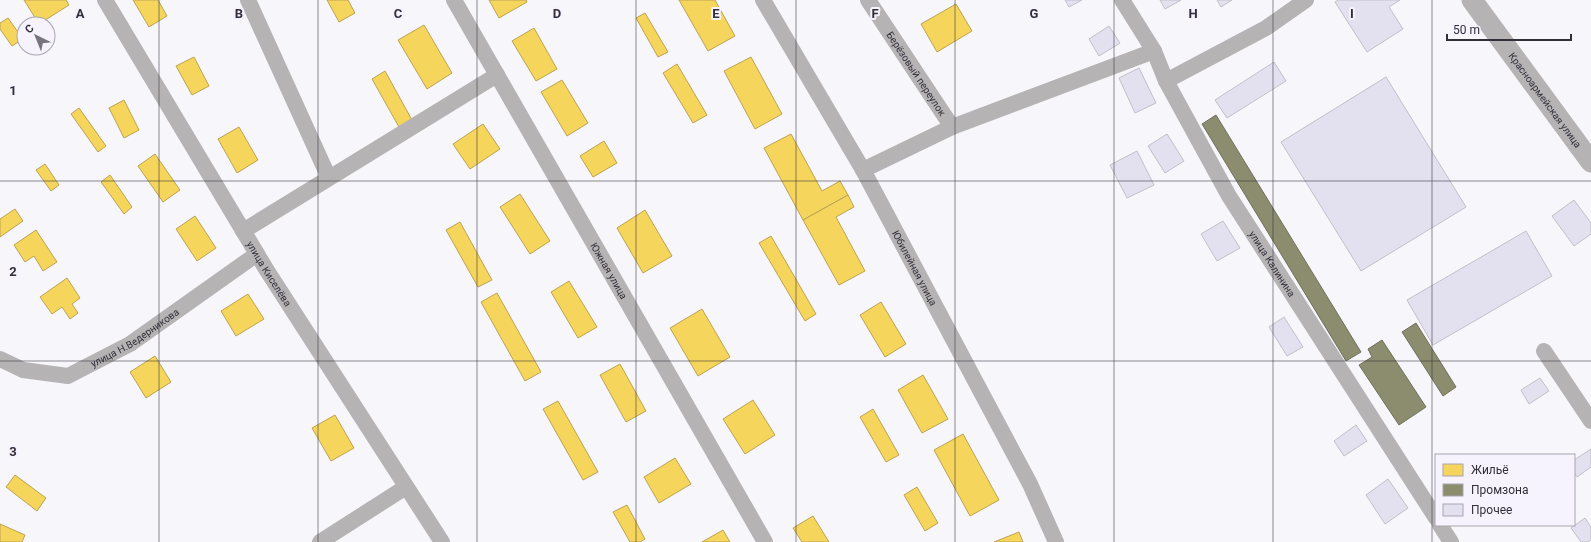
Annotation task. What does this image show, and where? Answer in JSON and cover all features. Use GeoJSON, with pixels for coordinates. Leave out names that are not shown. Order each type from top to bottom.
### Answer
{"type":"FeatureCollection","features":[{"type":"Feature","properties":{"kind":"street","name":"улица Киселёва"},"geometry":{"type":"LineString","coordinates":[[105,0],[257,254],[442,542]]}},
{"type":"Feature","properties":{"kind":"street"},"geometry":{"type":"LineString","coordinates":[[248,0],[328,178]]}},
{"type":"Feature","properties":{"kind":"street","name":"Южная улица"},"geometry":{"type":"LineString","coordinates":[[454,0],[765,542]]}},
{"type":"Feature","properties":{"kind":"street","name":"Юбилейная улица"},"geometry":{"type":"LineString","coordinates":[[763,0],[863,170],[1030,484],[1056,542]]}},
{"type":"Feature","properties":{"kind":"street","name":"Берёзовый переулок"},"geometry":{"type":"LineString","coordinates":[[868,0],[952,127]]}},
{"type":"Feature","properties":{"kind":"street","name":"улица Калинина"},"geometry":{"type":"LineString","coordinates":[[1122,0],[1154,51],[1166,81],[1229,196],[1435,516]]}},
{"type":"Feature","properties":{"kind":"street"},"geometry":{"type":"LineString","coordinates":[[1166,81],[1266,28],[1306,0]]}},
{"type":"Feature","properties":{"kind":"street","name":"Красноармейская улица"},"geometry":{"type":"LineString","coordinates":[[1472,0],[1591,162]]}},
{"type":"Feature","properties":{"kind":"street"},"geometry":{"type":"LineString","coordinates":[[863,170],[952,127],[1154,51]]}},
{"type":"Feature","properties":{"kind":"street"},"geometry":{"type":"LineString","coordinates":[[243,231],[497,75]]}},
{"type":"Feature","properties":{"kind":"street","name":"улица Н.Ведерникова"},"geometry":{"type":"LineString","coordinates":[[0,359],[23,370],[68,376],[130,344],[257,254]]}},
{"type":"Feature","properties":{"kind":"street"},"geometry":{"type":"LineString","coordinates":[[1544,351],[1591,421]]}},
{"type":"Feature","properties":{"kind":"street"},"geometry":{"type":"LineString","coordinates":[[320,542],[406,487]]}},
{"type":"Feature","properties":{"kind":"street"},"geometry":{"type":"LineString","coordinates":[[1441,526],[1451,542]]}},
{"type":"Feature","properties":{"kind":"building: Жильё"},"geometry":{"type":"Polygon","coordinates":[[[24,0],[66,0],[69,5],[52,16],[34,16],[24,0]]]}},
{"type":"Feature","properties":{"kind":"building: Жильё"},"geometry":{"type":"Polygon","coordinates":[[[133,0],[158,0],[167,16],[149,27],[133,0]]]}},
{"type":"Feature","properties":{"kind":"building: Жильё"},"geometry":{"type":"Polygon","coordinates":[[[327,0],[348,0],[355,13],[339,22],[327,0]]]}},
{"type":"Feature","properties":{"kind":"building: Жильё"},"geometry":{"type":"Polygon","coordinates":[[[489,0],[526,0],[527,2],[499,18],[489,0]]]}},
{"type":"Feature","properties":{"kind":"building: Жильё"},"geometry":{"type":"Polygon","coordinates":[[[679,0],[715,0],[735,36],[708,51],[679,0]]]}},
{"type":"Feature","properties":{"kind":"building: Жильё"},"geometry":{"type":"Polygon","coordinates":[[[956,4],[972,31],[937,52],[921,24],[956,4]]]}},
{"type":"Feature","properties":{"kind":"building: Жильё"},"geometry":{"type":"Polygon","coordinates":[[[645,13],[668,52],[658,57],[636,18],[645,13]]]}},
{"type":"Feature","properties":{"kind":"building: Жильё"},"geometry":{"type":"Polygon","coordinates":[[[8,18],[16,29],[16,43],[12,46],[0,29],[0,23],[8,18]]]}},
{"type":"Feature","properties":{"kind":"building: Жильё"},"geometry":{"type":"Polygon","coordinates":[[[424,25],[452,73],[427,89],[398,40],[424,25]]]}},
{"type":"Feature","properties":{"kind":"building: Жильё"},"geometry":{"type":"Polygon","coordinates":[[[534,28],[557,69],[536,81],[512,41],[534,28]]]}},
{"type":"Feature","properties":{"kind":"building: Жильё"},"geometry":{"type":"Polygon","coordinates":[[[194,57],[209,86],[192,95],[176,66],[194,57]]]}},
{"type":"Feature","properties":{"kind":"building: Жильё"},"geometry":{"type":"Polygon","coordinates":[[[751,57],[782,114],[755,129],[724,71],[751,57]]]}},
{"type":"Feature","properties":{"kind":"building: Жильё"},"geometry":{"type":"Polygon","coordinates":[[[677,64],[707,115],[693,123],[663,73],[677,64]]]}},
{"type":"Feature","properties":{"kind":"building: Жильё"},"geometry":{"type":"Polygon","coordinates":[[[385,71],[412,120],[399,127],[372,79],[385,71]]]}},
{"type":"Feature","properties":{"kind":"building: Жильё"},"geometry":{"type":"Polygon","coordinates":[[[562,80],[588,123],[567,136],[541,92],[562,80]]]}},
{"type":"Feature","properties":{"kind":"building: Жильё"},"geometry":{"type":"Polygon","coordinates":[[[124,100],[139,130],[124,138],[109,108],[124,100]]]}},
{"type":"Feature","properties":{"kind":"building: Жильё"},"geometry":{"type":"Polygon","coordinates":[[[79,108],[106,146],[98,152],[71,114],[79,108]]]}},
{"type":"Feature","properties":{"kind":"building: Жильё"},"geometry":{"type":"Polygon","coordinates":[[[483,124],[500,149],[470,169],[453,144],[483,124]]]}},
{"type":"Feature","properties":{"kind":"building: Жильё"},"geometry":{"type":"Polygon","coordinates":[[[239,127],[258,160],[237,173],[218,139],[239,127]]]}},
{"type":"Feature","properties":{"kind":"building: Жильё"},"geometry":{"type":"Polygon","coordinates":[[[791,134],[822,191],[840,181],[848,195],[803,220],[764,148],[791,134]]]}},
{"type":"Feature","properties":{"kind":"building: Жильё"},"geometry":{"type":"Polygon","coordinates":[[[604,141],[617,163],[593,177],[580,156],[604,141]]]}},
{"type":"Feature","properties":{"kind":"building: Жильё"},"geometry":{"type":"Polygon","coordinates":[[[155,154],[180,190],[163,202],[138,166],[155,154]]]}},
{"type":"Feature","properties":{"kind":"building: Жильё"},"geometry":{"type":"Polygon","coordinates":[[[45,164],[59,185],[51,191],[36,170],[45,164]]]}},
{"type":"Feature","properties":{"kind":"building: Жильё"},"geometry":{"type":"Polygon","coordinates":[[[110,175],[132,207],[124,214],[101,182],[110,175]]]}},
{"type":"Feature","properties":{"kind":"building: Жильё"},"geometry":{"type":"Polygon","coordinates":[[[520,194],[550,241],[530,254],[500,207],[520,194]]]}},
{"type":"Feature","properties":{"kind":"building: Жильё"},"geometry":{"type":"Polygon","coordinates":[[[848,195],[854,207],[836,217],[865,271],[839,285],[803,220],[848,195]]]}},
{"type":"Feature","properties":{"kind":"building: Жильё"},"geometry":{"type":"Polygon","coordinates":[[[15,209],[23,221],[0,237],[0,219],[15,209]]]}},
{"type":"Feature","properties":{"kind":"building: Жильё"},"geometry":{"type":"Polygon","coordinates":[[[645,210],[672,256],[643,273],[617,228],[645,210]]]}},
{"type":"Feature","properties":{"kind":"building: Жильё"},"geometry":{"type":"Polygon","coordinates":[[[195,216],[216,248],[197,261],[176,229],[195,216]]]}},
{"type":"Feature","properties":{"kind":"building: Жильё"},"geometry":{"type":"Polygon","coordinates":[[[460,222],[492,280],[478,287],[446,230],[460,222]]]}},
{"type":"Feature","properties":{"kind":"building: Жильё"},"geometry":{"type":"Polygon","coordinates":[[[36,230],[57,262],[43,271],[34,256],[25,262],[14,245],[36,230]]]}},
{"type":"Feature","properties":{"kind":"building: Жильё"},"geometry":{"type":"Polygon","coordinates":[[[771,236],[816,314],[805,321],[759,243],[771,236]]]}},
{"type":"Feature","properties":{"kind":"building: Жильё"},"geometry":{"type":"Polygon","coordinates":[[[67,278],[80,298],[72,304],[78,313],[70,319],[62,307],[52,314],[40,297],[67,278]]]}},
{"type":"Feature","properties":{"kind":"building: Жильё"},"geometry":{"type":"Polygon","coordinates":[[[569,281],[597,327],[578,338],[551,292],[569,281]]]}},
{"type":"Feature","properties":{"kind":"building: Жильё"},"geometry":{"type":"Polygon","coordinates":[[[497,293],[541,372],[525,381],[481,302],[497,293]]]}},
{"type":"Feature","properties":{"kind":"building: Жильё"},"geometry":{"type":"Polygon","coordinates":[[[248,294],[264,319],[236,336],[221,311],[248,294]]]}},
{"type":"Feature","properties":{"kind":"building: Жильё"},"geometry":{"type":"Polygon","coordinates":[[[881,302],[906,344],[885,357],[860,315],[881,302]]]}},
{"type":"Feature","properties":{"kind":"building: Жильё"},"geometry":{"type":"Polygon","coordinates":[[[702,309],[730,357],[698,376],[670,328],[702,309]]]}},
{"type":"Feature","properties":{"kind":"building: Жильё"},"geometry":{"type":"Polygon","coordinates":[[[155,356],[171,382],[146,398],[130,372],[155,356]]]}},
{"type":"Feature","properties":{"kind":"building: Жильё"},"geometry":{"type":"Polygon","coordinates":[[[620,364],[646,411],[626,422],[600,375],[620,364]]]}},
{"type":"Feature","properties":{"kind":"building: Жильё"},"geometry":{"type":"Polygon","coordinates":[[[923,375],[948,419],[922,433],[898,390],[923,375]]]}},
{"type":"Feature","properties":{"kind":"building: Жильё"},"geometry":{"type":"Polygon","coordinates":[[[753,400],[775,435],[745,454],[723,419],[753,400]]]}},
{"type":"Feature","properties":{"kind":"building: Жильё"},"geometry":{"type":"Polygon","coordinates":[[[558,401],[598,472],[583,480],[543,409],[558,401]]]}},
{"type":"Feature","properties":{"kind":"building: Жильё"},"geometry":{"type":"Polygon","coordinates":[[[873,409],[899,455],[886,462],[860,417],[873,409]]]}},
{"type":"Feature","properties":{"kind":"building: Жильё"},"geometry":{"type":"Polygon","coordinates":[[[335,415],[354,448],[331,461],[312,428],[335,415]]]}},
{"type":"Feature","properties":{"kind":"building: Жильё"},"geometry":{"type":"Polygon","coordinates":[[[963,434],[999,500],[970,516],[934,450],[963,434]]]}},
{"type":"Feature","properties":{"kind":"building: Жильё"},"geometry":{"type":"Polygon","coordinates":[[[675,458],[691,484],[659,503],[644,477],[675,458]]]}},
{"type":"Feature","properties":{"kind":"building: Жильё"},"geometry":{"type":"Polygon","coordinates":[[[15,475],[46,498],[37,511],[6,487],[15,475]]]}},
{"type":"Feature","properties":{"kind":"building: Жильё"},"geometry":{"type":"Polygon","coordinates":[[[917,487],[938,523],[925,531],[904,495],[917,487]]]}},
{"type":"Feature","properties":{"kind":"building: Жильё"},"geometry":{"type":"Polygon","coordinates":[[[627,505],[645,539],[640,542],[630,542],[613,512],[627,505]]]}},
{"type":"Feature","properties":{"kind":"building: Жильё"},"geometry":{"type":"Polygon","coordinates":[[[813,516],[829,542],[802,542],[793,528],[813,516]]]}},
{"type":"Feature","properties":{"kind":"building: Жильё"},"geometry":{"type":"Polygon","coordinates":[[[0,524],[25,535],[22,542],[0,542],[0,524]]]}},
{"type":"Feature","properties":{"kind":"building: Жильё"},"geometry":{"type":"Polygon","coordinates":[[[723,530],[730,542],[702,542],[723,530]]]}},
{"type":"Feature","properties":{"kind":"building: Жильё"},"geometry":{"type":"Polygon","coordinates":[[[1019,532],[1023,542],[994,542],[1019,532]]]}},
{"type":"Feature","properties":{"kind":"building: Промзона"},"geometry":{"type":"Polygon","coordinates":[[[1216,115],[1361,352],[1346,361],[1202,124],[1216,115]]]}},
{"type":"Feature","properties":{"kind":"building: Промзона"},"geometry":{"type":"Polygon","coordinates":[[[1416,323],[1456,387],[1443,396],[1402,332],[1416,323]]]}},
{"type":"Feature","properties":{"kind":"building: Промзона"},"geometry":{"type":"Polygon","coordinates":[[[1382,340],[1426,407],[1399,425],[1359,365],[1372,357],[1368,349],[1382,340]]]}},
{"type":"Feature","properties":{"kind":"building: Прочее"},"geometry":{"type":"Polygon","coordinates":[[[1065,0],[1082,0],[1069,7],[1065,0]]]}},
{"type":"Feature","properties":{"kind":"building: Прочее"},"geometry":{"type":"Polygon","coordinates":[[[1160,0],[1181,0],[1165,9],[1160,0]]]}},
{"type":"Feature","properties":{"kind":"building: Прочее"},"geometry":{"type":"Polygon","coordinates":[[[1217,0],[1232,0],[1221,7],[1217,0]]]}},
{"type":"Feature","properties":{"kind":"building: Прочее"},"geometry":{"type":"Polygon","coordinates":[[[1338,0],[1400,0],[1389,7],[1403,29],[1367,52],[1335,2],[1338,0]]]}},
{"type":"Feature","properties":{"kind":"building: Прочее"},"geometry":{"type":"Polygon","coordinates":[[[1109,26],[1120,43],[1099,56],[1089,39],[1109,26]]]}},
{"type":"Feature","properties":{"kind":"building: Прочее"},"geometry":{"type":"Polygon","coordinates":[[[1274,62],[1286,81],[1227,118],[1215,100],[1274,62]]]}},
{"type":"Feature","properties":{"kind":"building: Прочее"},"geometry":{"type":"Polygon","coordinates":[[[1139,68],[1156,103],[1135,113],[1119,78],[1139,68]]]}},
{"type":"Feature","properties":{"kind":"building: Прочее"},"geometry":{"type":"Polygon","coordinates":[[[1386,77],[1466,207],[1361,271],[1281,142],[1386,77]]]}},
{"type":"Feature","properties":{"kind":"building: Прочее"},"geometry":{"type":"Polygon","coordinates":[[[1167,134],[1184,161],[1165,173],[1148,146],[1167,134]]]}},
{"type":"Feature","properties":{"kind":"building: Прочее"},"geometry":{"type":"Polygon","coordinates":[[[1137,151],[1154,185],[1127,198],[1110,165],[1137,151]]]}},
{"type":"Feature","properties":{"kind":"building: Прочее"},"geometry":{"type":"Polygon","coordinates":[[[1574,200],[1591,223],[1591,234],[1574,246],[1552,216],[1574,200]]]}},
{"type":"Feature","properties":{"kind":"building: Прочее"},"geometry":{"type":"Polygon","coordinates":[[[1223,221],[1240,248],[1217,261],[1201,234],[1223,221]]]}},
{"type":"Feature","properties":{"kind":"building: Прочее"},"geometry":{"type":"Polygon","coordinates":[[[1526,231],[1552,276],[1433,345],[1407,300],[1526,231]]]}},
{"type":"Feature","properties":{"kind":"building: Прочее"},"geometry":{"type":"Polygon","coordinates":[[[1284,317],[1303,347],[1287,356],[1269,327],[1284,317]]]}},
{"type":"Feature","properties":{"kind":"building: Прочее"},"geometry":{"type":"Polygon","coordinates":[[[1540,378],[1549,391],[1529,404],[1521,390],[1540,378]]]}},
{"type":"Feature","properties":{"kind":"building: Прочее"},"geometry":{"type":"Polygon","coordinates":[[[1356,425],[1367,441],[1344,456],[1334,441],[1356,425]]]}},
{"type":"Feature","properties":{"kind":"building: Прочее"},"geometry":{"type":"Polygon","coordinates":[[[1591,449],[1591,467],[1577,477],[1575,474],[1575,459],[1591,449]]]}},
{"type":"Feature","properties":{"kind":"building: Прочее"},"geometry":{"type":"Polygon","coordinates":[[[1388,479],[1408,508],[1385,524],[1366,495],[1388,479]]]}},
{"type":"Feature","properties":{"kind":"building: Прочее"},"geometry":{"type":"Polygon","coordinates":[[[1585,518],[1591,527],[1591,540],[1588,542],[1581,542],[1571,528],[1585,518]]]}}]}
